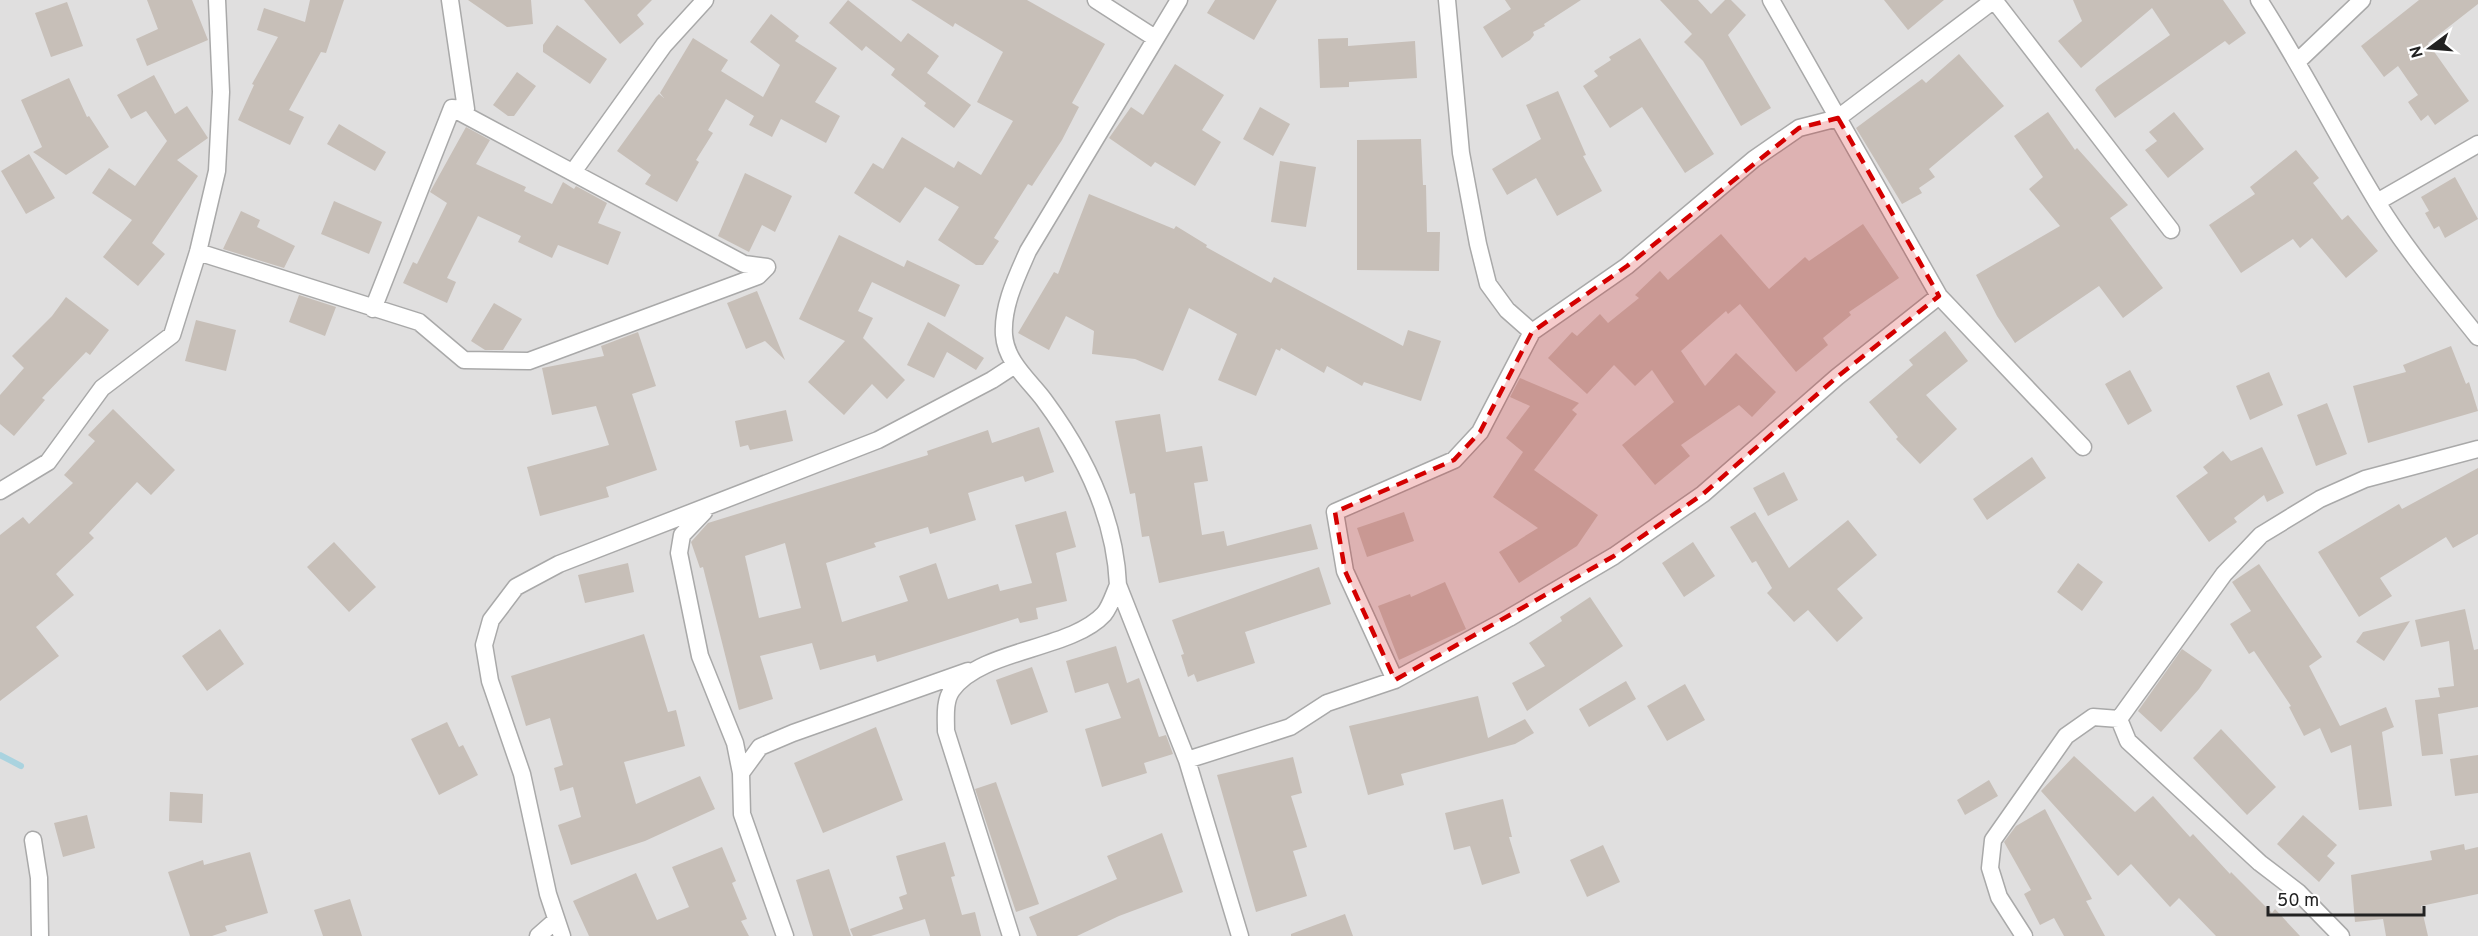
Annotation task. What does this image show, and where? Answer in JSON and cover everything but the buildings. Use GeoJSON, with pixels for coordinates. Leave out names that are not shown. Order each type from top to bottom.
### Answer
{"type":"FeatureCollection","features":[{"type":"Feature","properties":{"kind":"street"},"geometry":{"type":"LineString","coordinates":[[1,489],[48,462],[102,388],[172,335],[198,252],[217,171],[221,92],[217,0]]}},
{"type":"Feature","properties":{"kind":"street"},"geometry":{"type":"LineString","coordinates":[[450,0],[466,109],[452,108]]}},
{"type":"Feature","properties":{"kind":"street"},"geometry":{"type":"LineString","coordinates":[[573,171],[664,45],[705,0]]}},
{"type":"Feature","properties":{"kind":"street"},"geometry":{"type":"LineString","coordinates":[[1096,0],[1155,38]]}},
{"type":"Feature","properties":{"kind":"street"},"geometry":{"type":"LineString","coordinates":[[1179,0],[1028,251],[1016,277],[1005,317],[1004,336],[1015,364],[1050,408],[1073,442],[1096,485],[1117,556],[1118,585],[1187,760],[1240,936]]}},
{"type":"Feature","properties":{"kind":"street"},"geometry":{"type":"LineString","coordinates":[[1447,0],[1461,153],[1480,254],[1488,284],[1507,310],[1532,332]]}},
{"type":"Feature","properties":{"kind":"street"},"geometry":{"type":"LineString","coordinates":[[1771,0],[1940,296],[2083,447]]}},
{"type":"Feature","properties":{"kind":"street"},"geometry":{"type":"LineString","coordinates":[[1395,680],[1345,571],[1335,512],[1454,460],[1480,432],[1532,332],[1627,266],[1754,159],[1799,128],[1838,118],[1994,0],[2171,230]]}},
{"type":"Feature","properties":{"kind":"street"},"geometry":{"type":"LineString","coordinates":[[2259,0],[2298,61],[2377,202],[2414,255],[2478,337]]}},
{"type":"Feature","properties":{"kind":"street"},"geometry":{"type":"LineString","coordinates":[[2298,61],[2362,0]]}},
{"type":"Feature","properties":{"kind":"street"},"geometry":{"type":"LineString","coordinates":[[198,252],[419,322],[464,360],[530,361],[758,276],[767,267],[744,264],[452,108]]}},
{"type":"Feature","properties":{"kind":"street"},"geometry":{"type":"LineString","coordinates":[[373,309],[452,108]]}},
{"type":"Feature","properties":{"kind":"street"},"geometry":{"type":"LineString","coordinates":[[2377,202],[2478,144]]}},
{"type":"Feature","properties":{"kind":"street"},"geometry":{"type":"LineString","coordinates":[[1187,760],[1290,727],[1327,703],[1395,680],[1509,618],[1614,556],[1703,494],[1837,376],[1940,296]]}},
{"type":"Feature","properties":{"kind":"street"},"geometry":{"type":"LineString","coordinates":[[538,936],[559,928],[522,774],[490,681],[484,645],[491,620],[516,587],[560,564],[878,440],[992,380],[1015,364]]}},
{"type":"Feature","properties":{"kind":"street"},"geometry":{"type":"LineString","coordinates":[[2119,719],[2224,574],[2261,535],[2320,499],[2365,479],[2478,449]]}},
{"type":"Feature","properties":{"kind":"street"},"geometry":{"type":"LineString","coordinates":[[706,509],[682,535],[679,553],[700,656],[735,743],[741,773],[742,814],[785,936]]}},
{"type":"Feature","properties":{"kind":"street"},"geometry":{"type":"LineString","coordinates":[[741,773],[760,747],[823,722],[1082,630],[1104,614],[1118,585]]}},
{"type":"Feature","properties":{"kind":"street"},"geometry":{"type":"LineString","coordinates":[[985,665],[951,691],[946,704],[946,731],[1011,936]]}},
{"type":"Feature","properties":{"kind":"street"},"geometry":{"type":"LineString","coordinates":[[2024,936],[1999,897],[1990,868],[1993,840],[2066,736],[2093,717],[2119,719]]}},
{"type":"Feature","properties":{"kind":"street"},"geometry":{"type":"LineString","coordinates":[[2119,719],[2128,741],[2260,863],[2298,892],[2341,936]]}},
{"type":"Feature","properties":{"kind":"street"},"geometry":{"type":"LineString","coordinates":[[33,840],[39,878],[40,936]]}},
{"type":"Feature","properties":{"kind":"highlighted area"},"geometry":{"type":"Polygon","coordinates":[[[1838,118],[1939,296],[1837,377],[1703,494],[1614,556],[1395,680],[1345,571],[1335,512],[1454,460],[1480,432],[1532,332],[1627,266],[1799,128],[1838,118]]]}},
{"type":"Feature","properties":{"kind":"shaded area"},"geometry":{"type":"Polygon","coordinates":[[[0,0],[2478,0],[2478,936],[0,936],[0,0]]]}},
{"type":"Feature","properties":{"kind":"waterway"},"geometry":{"type":"LineString","coordinates":[[0,755],[21,766]]}}]}
